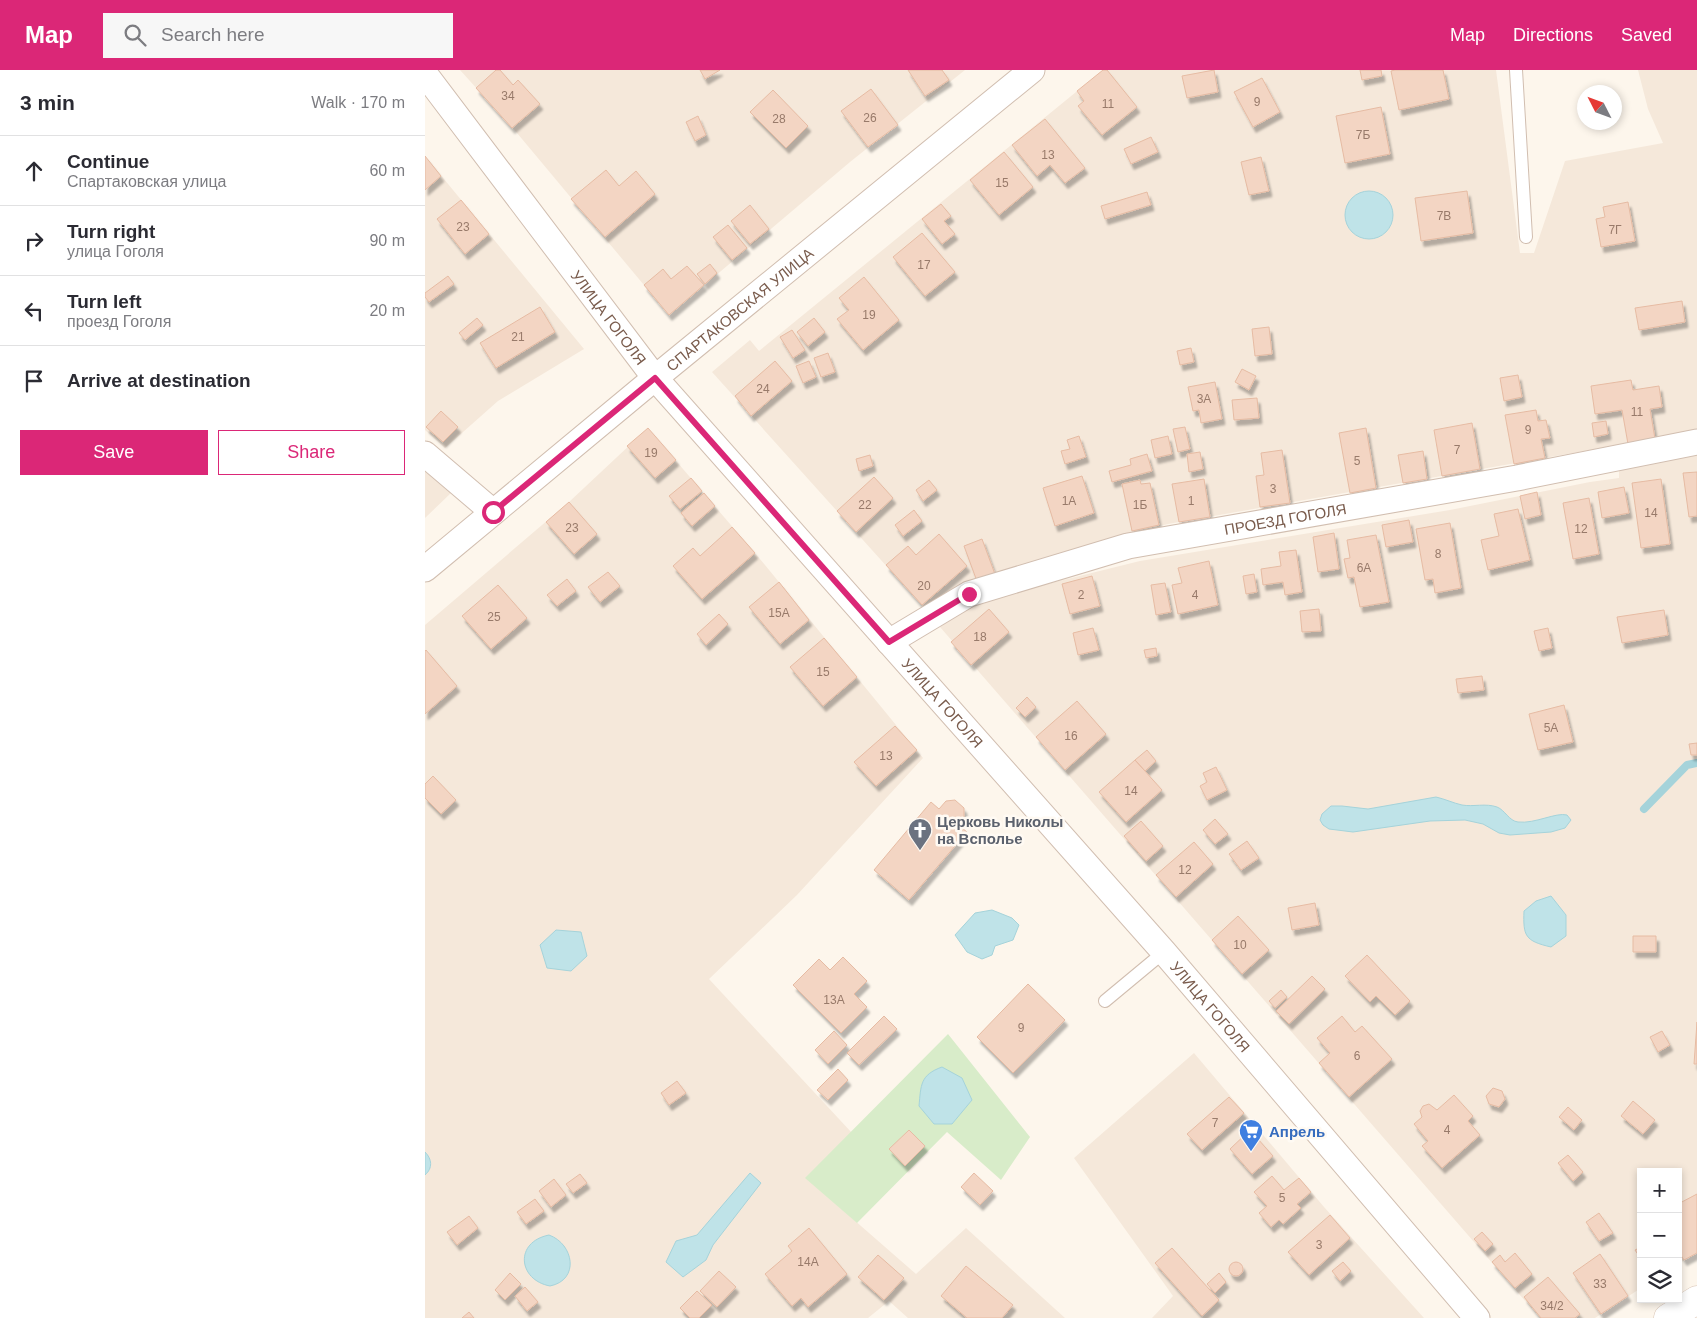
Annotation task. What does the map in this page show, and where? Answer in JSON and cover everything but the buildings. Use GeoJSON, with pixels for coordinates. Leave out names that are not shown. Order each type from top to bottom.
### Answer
{"type":"FeatureCollection","features":[{"type":"Feature","properties":{"kind":"main road"},"geometry":{"type":"LineString","coordinates":[[1668,1318],[1697,1300]]}},
{"type":"Feature","properties":{"kind":"street","name":"СПАРТАКОВСКАЯ УЛИЦА"},"geometry":{"type":"LineString","coordinates":[[425,569],[1032,70]]}},
{"type":"Feature","properties":{"kind":"street","name":"УЛИЦА ГОГОЛЯ"},"geometry":{"type":"LineString","coordinates":[[425,74],[655,378],[1164,952],[1477,1318]]}},
{"type":"Feature","properties":{"kind":"street","name":"ПРОЕЗД ГОГОЛЯ"},"geometry":{"type":"LineString","coordinates":[[889,642],[969,594],[1128,546],[1517,478],[1697,442]]}},
{"type":"Feature","properties":{"kind":"street"},"geometry":{"type":"LineString","coordinates":[[425,454],[493,512]]}},
{"type":"Feature","properties":{"kind":"lane"},"geometry":{"type":"LineString","coordinates":[[1516,70],[1526,237]]}},
{"type":"Feature","properties":{"kind":"lane"},"geometry":{"type":"LineString","coordinates":[[1105,1001],[1164,952]]}},
{"type":"Feature","properties":{"kind":"shaded area"},"geometry":{"type":"Polygon","coordinates":[[[460,70],[965,70],[850,162],[669,315],[517,133],[460,70]]]}},
{"type":"Feature","properties":{"kind":"shaded area"},"geometry":{"type":"Polygon","coordinates":[[[1103,70],[1496,70],[1520,253],[1534,253],[1565,161],[1663,143],[1648,109],[1638,70],[1697,70],[1697,429],[1590,450],[1168,524],[1117,536],[1058,556],[925,609],[712,372],[750,340],[759,351],[1103,70]]]}},
{"type":"Feature","properties":{"kind":"shaded area"},"geometry":{"type":"Polygon","coordinates":[[[425,156],[584,349],[498,401],[445,448],[425,430],[425,156]]]}},
{"type":"Feature","properties":{"kind":"shaded area"},"geometry":{"type":"Polygon","coordinates":[[[648,428],[765,565],[923,758],[797,895],[709,979],[852,1133],[806,1178],[916,1274],[966,1228],[1065,1318],[908,1318],[889,1301],[868,1318],[425,1318],[425,625],[569,502],[648,428]]]}},
{"type":"Feature","properties":{"kind":"shaded area"},"geometry":{"type":"Polygon","coordinates":[[[1697,452],[1697,1253],[1682,1262],[1682,1168],[1637,1168],[1637,1291],[1595,1318],[1540,1318],[940,627],[975,602],[1140,561],[1450,510],[1619,478],[1619,469],[1697,452]]]}},
{"type":"Feature","properties":{"kind":"shaded area"},"geometry":{"type":"Polygon","coordinates":[[[425,471],[451,493],[425,518],[425,471]]]}},
{"type":"Feature","properties":{"kind":"shaded area"},"geometry":{"type":"Polygon","coordinates":[[[1194,1053],[1324,1207],[1424,1318],[1152,1318],[1173,1296],[1074,1158],[1194,1053]]]}},
{"type":"Feature","properties":{"kind":"green space"},"geometry":{"type":"Polygon","coordinates":[[[948,1034],[1030,1137],[1001,1180],[947,1132],[857,1223],[805,1178],[948,1034]]]}},
{"type":"Feature","properties":{"kind":"water"},"geometry":{"type":"Polygon","coordinates":[[[1364,191],[1374,191],[1383,195],[1389,201],[1393,215],[1389,229],[1383,235],[1374,239],[1364,239],[1355,235],[1349,229],[1345,220],[1345,210],[1349,201],[1355,195],[1364,191]]]}},
{"type":"Feature","properties":{"kind":"water"},"geometry":{"type":"Polygon","coordinates":[[[1436,797],[1462,805],[1497,807],[1512,820],[1518,822],[1557,815],[1567,815],[1571,820],[1565,828],[1551,832],[1510,835],[1499,833],[1483,824],[1465,820],[1430,821],[1353,832],[1329,829],[1320,820],[1322,814],[1331,806],[1368,809],[1436,797]]]}},
{"type":"Feature","properties":{"kind":"water"},"geometry":{"type":"Polygon","coordinates":[[[1551,896],[1566,915],[1566,936],[1551,947],[1531,940],[1527,936],[1524,926],[1524,911],[1536,901],[1551,896]]]}},
{"type":"Feature","properties":{"kind":"water"},"geometry":{"type":"Polygon","coordinates":[[[992,910],[1012,918],[1019,925],[1013,940],[995,946],[992,955],[982,959],[967,952],[955,935],[975,913],[992,910]]]}},
{"type":"Feature","properties":{"kind":"water"},"geometry":{"type":"Polygon","coordinates":[[[556,930],[581,932],[587,956],[571,971],[547,968],[540,945],[556,930]]]}},
{"type":"Feature","properties":{"kind":"water"},"geometry":{"type":"Polygon","coordinates":[[[942,1067],[962,1078],[972,1100],[952,1124],[934,1124],[919,1106],[923,1082],[929,1074],[942,1067]]]}},
{"type":"Feature","properties":{"kind":"water"},"geometry":{"type":"Polygon","coordinates":[[[425,1152],[431,1164],[425,1175],[425,1152]]]}},
{"type":"Feature","properties":{"kind":"water"},"geometry":{"type":"Polygon","coordinates":[[[750,1173],[761,1183],[713,1245],[706,1260],[683,1277],[666,1262],[676,1241],[697,1235],[750,1173]]]}},
{"type":"Feature","properties":{"kind":"water"},"geometry":{"type":"Polygon","coordinates":[[[549,1235],[564,1246],[570,1262],[566,1277],[550,1286],[539,1282],[531,1276],[526,1269],[524,1261],[525,1253],[530,1245],[538,1239],[549,1235]]]}},
{"type":"Feature","properties":{"kind":"waterway"},"geometry":{"type":"LineString","coordinates":[[1644,809],[1687,765],[1697,763]]}},
{"type":"Feature","properties":{"kind":"place","name":"Церковь Николы на Всполье"},"geometry":{"type":"Point","coordinates":[920,851]}},
{"type":"Feature","properties":{"kind":"place","name":"Апрель"},"geometry":{"type":"Point","coordinates":[1251,1152]}},
{"type":"Feature","properties":{"kind":"route"},"geometry":{"type":"LineString","coordinates":[[493,512],[655,378],[889,642],[969,594]]}}]}
